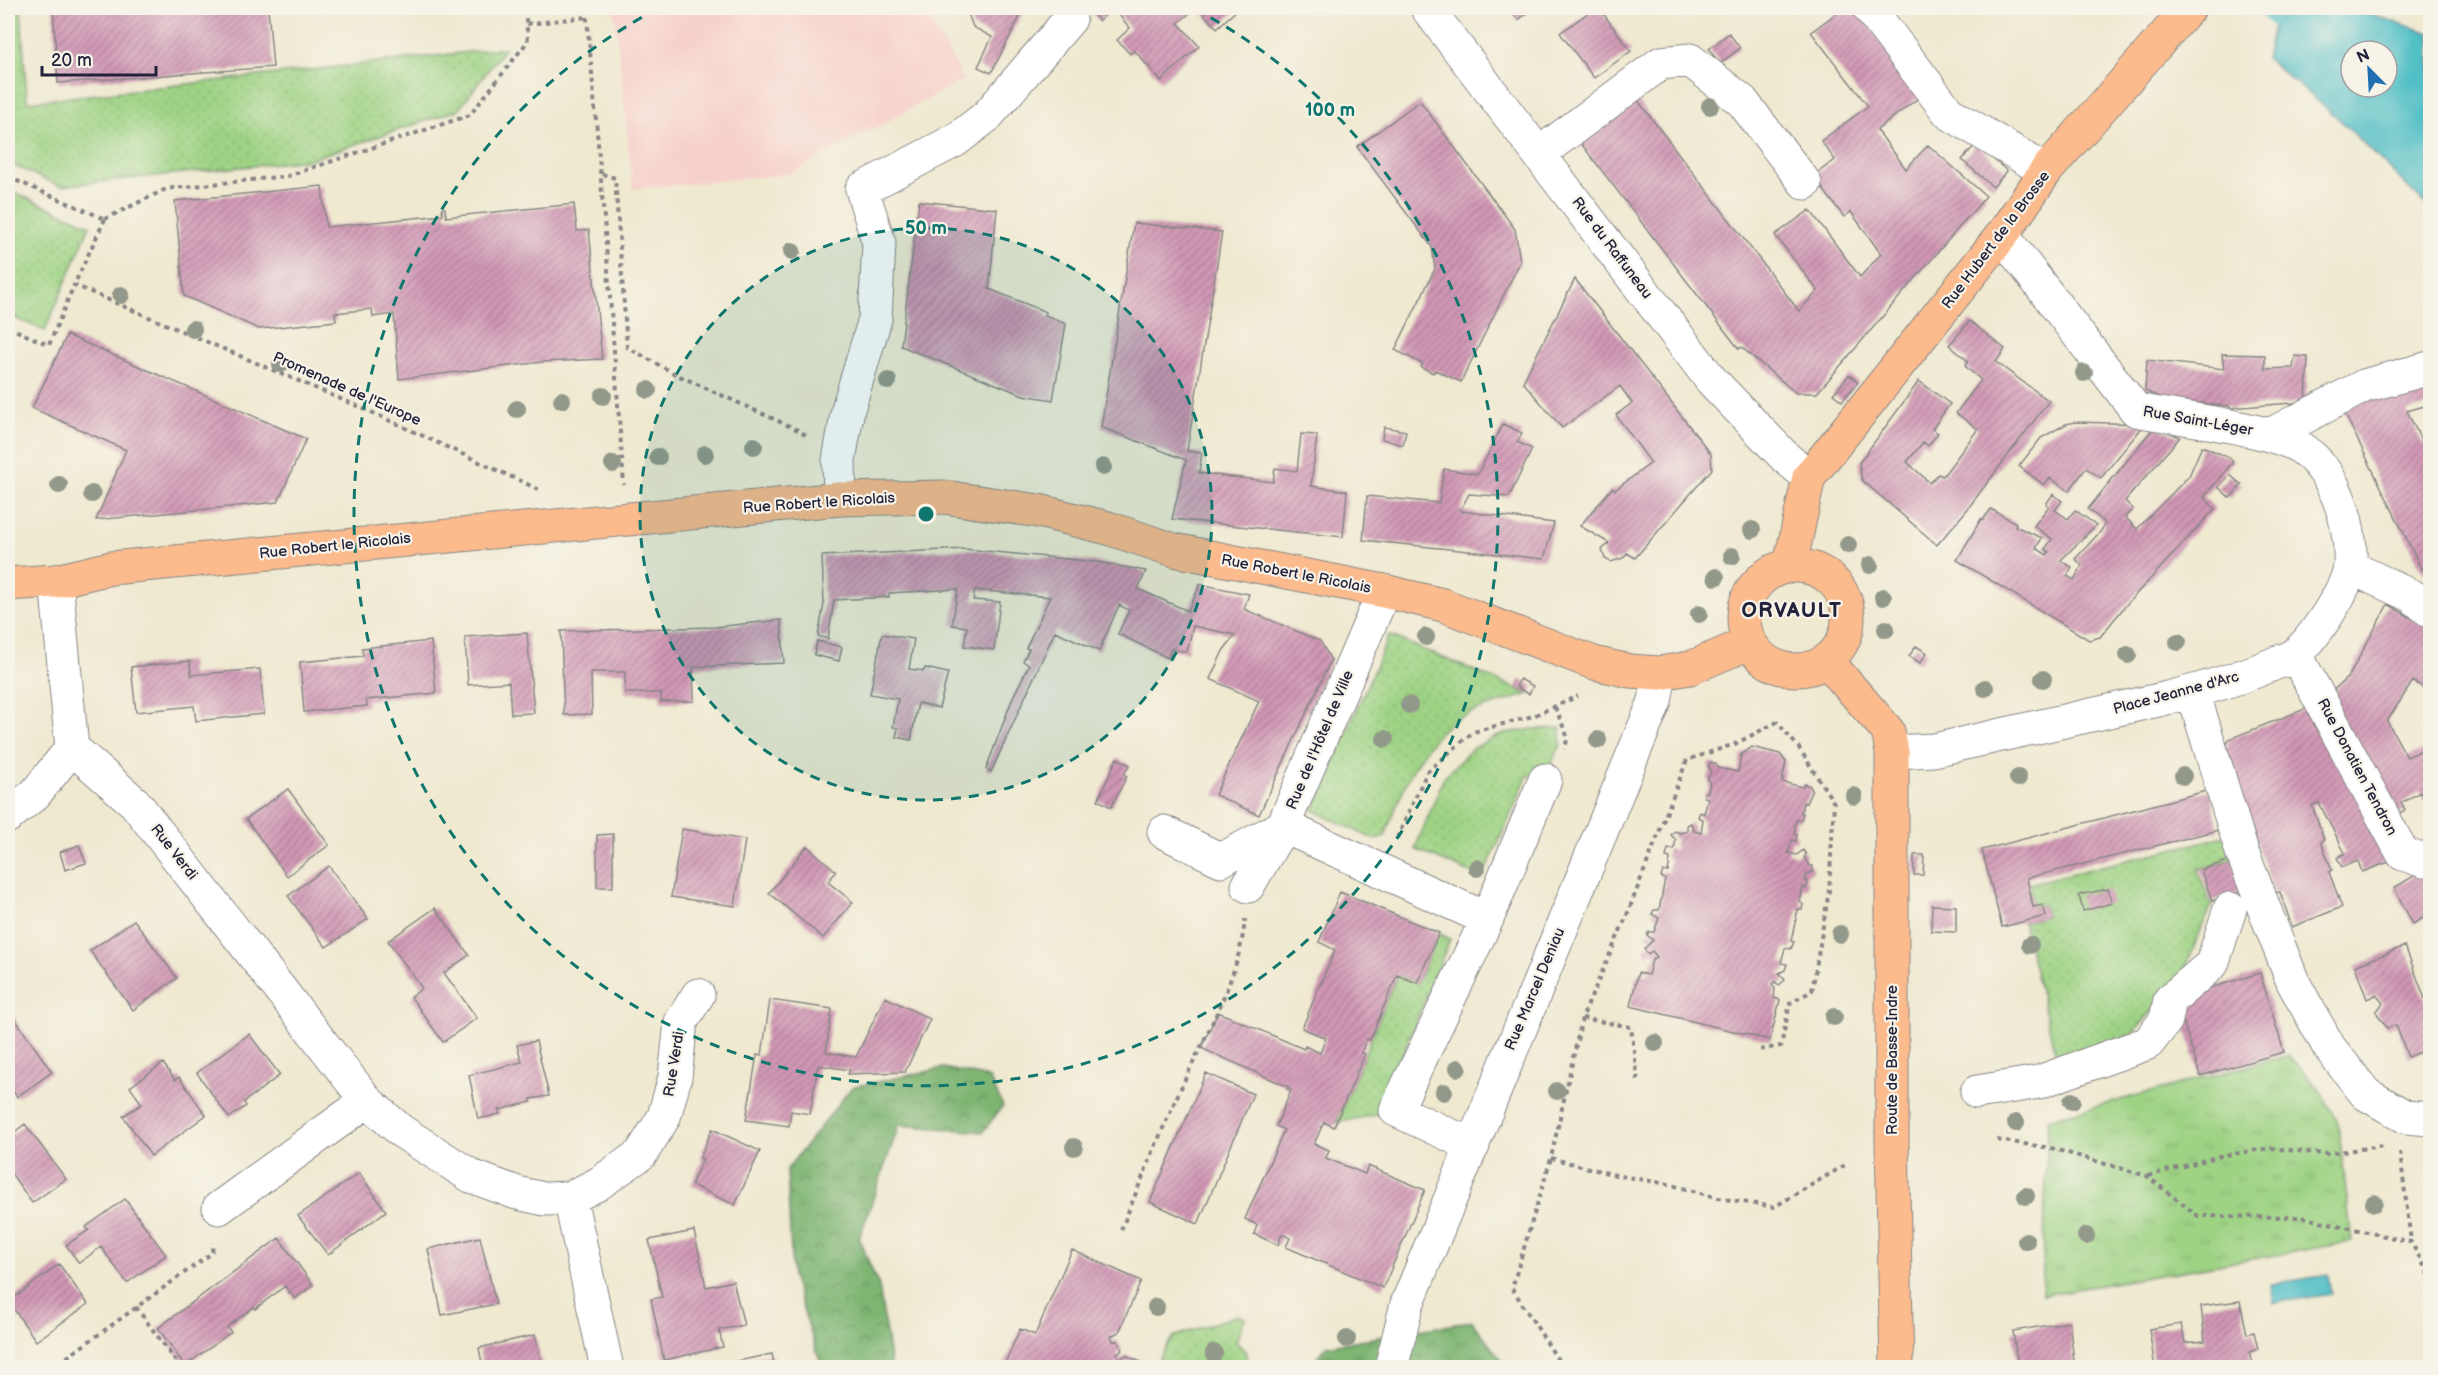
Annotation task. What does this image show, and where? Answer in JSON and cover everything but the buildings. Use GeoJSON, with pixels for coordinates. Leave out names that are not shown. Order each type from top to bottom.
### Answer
{"type":"FeatureCollection","features":[{"type":"Feature","properties":{"kind":"main road","name":"Rue Hubert de la Brosse"},"geometry":{"type":"LineString","coordinates":[[1809,477],[2002,235],[2046,171],[2189,8]]}},
{"type":"Feature","properties":{"kind":"main road"},"geometry":{"type":"LineString","coordinates":[[1790,565],[1809,477]]}},
{"type":"Feature","properties":{"kind":"main road","name":"Rue Robert le Ricolais"},"geometry":{"type":"LineString","coordinates":[[8,584],[56,580],[111,568],[627,518],[840,499],[944,497],[1039,511],[1108,528],[1174,550],[1384,591],[1443,605],[1594,663],[1645,672],[1690,668],[1749,643]]}},
{"type":"Feature","properties":{"kind":"main road"},"geometry":{"type":"LineString","coordinates":[[1790,565],[1810,567],[1828,576],[1841,590],[1848,608],[1848,628],[1840,646],[1827,661],[1806,669],[1784,670],[1764,660],[1749,643],[1743,626],[1744,610],[1749,593],[1760,580],[1774,570],[1790,565]]}},
{"type":"Feature","properties":{"kind":"main road","name":"Route de Basse-Indre"},"geometry":{"type":"LineString","coordinates":[[1827,661],[1888,731],[1892,752],[1892,1130],[1897,1368]]}},
{"type":"Feature","properties":{"kind":"street","name":"Rue du Raffuneau"},"geometry":{"type":"LineString","coordinates":[[1427,8],[1712,381],[1786,458],[1809,477]]}},
{"type":"Feature","properties":{"kind":"street"},"geometry":{"type":"LineString","coordinates":[[1869,8],[1949,114],[2046,171]]}},
{"type":"Feature","properties":{"kind":"street"},"geometry":{"type":"LineString","coordinates":[[840,499],[839,460],[848,409],[876,319],[879,243],[862,189],[956,140],[987,116],[1070,19]]}},
{"type":"Feature","properties":{"kind":"street"},"geometry":{"type":"LineString","coordinates":[[1540,153],[1661,63],[1690,60],[1742,101],[1805,183]]}},
{"type":"Feature","properties":{"kind":"street","name":"Rue Saint-Léger"},"geometry":{"type":"LineString","coordinates":[[2002,235],[2136,410],[2270,435],[2364,386],[2430,368]]}},
{"type":"Feature","properties":{"kind":"street","name":"Place Jeanne d'Arc"},"geometry":{"type":"LineString","coordinates":[[1892,752],[1934,750],[2193,692],[2258,671],[2295,655],[2335,605],[2350,567],[2346,518],[2332,481],[2304,450],[2270,435]]}},
{"type":"Feature","properties":{"kind":"street"},"geometry":{"type":"LineString","coordinates":[[2350,567],[2412,596],[2430,611]]}},
{"type":"Feature","properties":{"kind":"street"},"geometry":{"type":"LineString","coordinates":[[8,816],[35,794],[72,748],[56,580]]}},
{"type":"Feature","properties":{"kind":"street","name":"Rue de l'Hôtel de Ville"},"geometry":{"type":"LineString","coordinates":[[1248,886],[1283,826],[1384,591]]}},
{"type":"Feature","properties":{"kind":"street","name":"Rue Donatien Tendron"},"geometry":{"type":"LineString","coordinates":[[2295,655],[2403,854],[2424,861],[2430,857]]}},
{"type":"Feature","properties":{"kind":"street","name":"Rue Marcel Deniau"},"geometry":{"type":"LineString","coordinates":[[1391,1368],[1407,1304],[1655,700],[1645,672]]}},
{"type":"Feature","properties":{"kind":"street"},"geometry":{"type":"LineString","coordinates":[[2193,692],[2242,852],[2293,982],[2329,1047],[2366,1094],[2412,1126]]}},
{"type":"Feature","properties":{"kind":"street","name":"Rue Verdi"},"geometry":{"type":"LineString","coordinates":[[72,748],[135,803],[367,1101],[401,1131],[471,1176],[517,1193],[544,1199],[570,1198],[598,1184],[641,1154],[664,1117],[675,1077],[681,1022],[698,995]]}},
{"type":"Feature","properties":{"kind":"street"},"geometry":{"type":"LineString","coordinates":[[1473,1146],[1396,1110],[1487,919],[1545,780]]}},
{"type":"Feature","properties":{"kind":"street"},"geometry":{"type":"LineString","coordinates":[[1164,832],[1221,860],[1283,826],[1487,919]]}},
{"type":"Feature","properties":{"kind":"street"},"geometry":{"type":"LineString","coordinates":[[1977,1092],[2039,1082],[2148,1043],[2166,1020],[2170,1000],[2212,964],[2230,909]]}},
{"type":"Feature","properties":{"kind":"street"},"geometry":{"type":"LineString","coordinates":[[219,1208],[367,1101]]}},
{"type":"Feature","properties":{"kind":"street"},"geometry":{"type":"LineString","coordinates":[[570,1198],[607,1368]]}},
{"type":"Feature","properties":{"kind":"path"},"geometry":{"type":"LineString","coordinates":[[8,327],[49,345],[105,219],[166,189],[288,176],[470,115],[528,41],[525,8]]}},
{"type":"Feature","properties":{"kind":"path"},"geometry":{"type":"LineString","coordinates":[[586,8],[602,174],[610,317],[627,518]]}},
{"type":"Feature","properties":{"kind":"path"},"geometry":{"type":"LineString","coordinates":[[527,24],[587,17]]}},
{"type":"Feature","properties":{"kind":"path"},"geometry":{"type":"LineString","coordinates":[[602,174],[615,178],[627,347],[675,374],[798,430],[839,460]]}},
{"type":"Feature","properties":{"kind":"path"},"geometry":{"type":"LineString","coordinates":[[8,177],[105,219]]}},
{"type":"Feature","properties":{"kind":"path","name":"Promenade de l'Europe"},"geometry":{"type":"LineString","coordinates":[[74,285],[371,412],[543,491]]}},
{"type":"Feature","properties":{"kind":"path"},"geometry":{"type":"LineString","coordinates":[[1382,871],[1426,772],[1473,732],[1533,716],[1645,672]]}},
{"type":"Feature","properties":{"kind":"path"},"geometry":{"type":"LineString","coordinates":[[1555,707],[1568,738]]}},
{"type":"Feature","properties":{"kind":"path"},"geometry":{"type":"LineString","coordinates":[[1563,1368],[1512,1288],[1551,1158],[1582,1018],[1627,915],[1687,760],[1735,744],[1778,722],[1799,748],[1834,803],[1829,891],[1812,991],[1790,1003],[1781,1046],[1759,1050]]}},
{"type":"Feature","properties":{"kind":"path"},"geometry":{"type":"LineString","coordinates":[[1121,1230],[1164,1125],[1221,1002],[1243,941],[1248,886]]}},
{"type":"Feature","properties":{"kind":"path"},"geometry":{"type":"LineString","coordinates":[[1582,1018],[1631,1027],[1638,1082]]}},
{"type":"Feature","properties":{"kind":"path"},"geometry":{"type":"LineString","coordinates":[[2147,1176],[2220,1156],[2271,1148],[2325,1154],[2373,1149],[2412,1126]]}},
{"type":"Feature","properties":{"kind":"path"},"geometry":{"type":"LineString","coordinates":[[2412,1126],[2411,1242],[2430,1276]]}},
{"type":"Feature","properties":{"kind":"path"},"geometry":{"type":"LineString","coordinates":[[1997,1140],[2052,1148],[2147,1176],[2198,1216],[2302,1217],[2411,1242]]}},
{"type":"Feature","properties":{"kind":"path"},"geometry":{"type":"LineString","coordinates":[[1551,1158],[1615,1175],[1668,1184],[1718,1198],[1774,1207],[1845,1165]]}},
{"type":"Feature","properties":{"kind":"path"},"geometry":{"type":"LineString","coordinates":[[52,1368],[212,1253],[219,1208]]}},
{"type":"Feature","properties":{"kind":"path"},"geometry":{"type":"LineString","coordinates":[[136,1307],[181,1368]]}},
{"type":"Feature","properties":{"kind":"shaded area"},"geometry":{"type":"Polygon","coordinates":[[[614,8],[924,8],[964,80],[789,174],[633,189],[614,8]]]}},
{"type":"Feature","properties":{"kind":"green space"},"geometry":{"type":"Polygon","coordinates":[[[8,8],[21,8],[27,102],[505,48],[458,110],[308,160],[60,186],[8,163],[8,8]]]}},
{"type":"Feature","properties":{"kind":"green space"},"geometry":{"type":"Polygon","coordinates":[[[8,190],[90,225],[45,331],[8,315],[8,190]]]}},
{"type":"Feature","properties":{"kind":"green space"},"geometry":{"type":"Polygon","coordinates":[[[1389,635],[1529,694],[1451,722],[1428,746],[1410,774],[1385,836],[1375,840],[1313,810],[1389,635]]]}},
{"type":"Feature","properties":{"kind":"green space"},"geometry":{"type":"Polygon","coordinates":[[[1561,728],[1561,745],[1551,764],[1527,777],[1488,866],[1478,876],[1415,849],[1444,777],[1473,748],[1504,733],[1561,728]]]}},
{"type":"Feature","properties":{"kind":"green space"},"geometry":{"type":"Polygon","coordinates":[[[2226,836],[2234,858],[2198,870],[2211,905],[2183,974],[2132,1035],[2058,1064],[2023,922],[2046,916],[2043,905],[2033,907],[2028,884],[2226,836]]]}},
{"type":"Feature","properties":{"kind":"green space"},"geometry":{"type":"Polygon","coordinates":[[[1439,933],[1450,939],[1378,1114],[1336,1123],[1397,975],[1417,983],[1439,933]]]}},
{"type":"Feature","properties":{"kind":"green space"},"geometry":{"type":"Polygon","coordinates":[[[2289,1055],[2320,1090],[2338,1123],[2352,1242],[2042,1295],[2048,1119],[2289,1055]]]}},
{"type":"Feature","properties":{"kind":"green space"},"geometry":{"type":"Polygon","coordinates":[[[944,1068],[989,1078],[1003,1106],[983,1132],[899,1125],[859,1239],[879,1286],[891,1367],[822,1367],[792,1276],[787,1169],[852,1087],[944,1068]]]}},
{"type":"Feature","properties":{"kind":"green space"},"geometry":{"type":"Polygon","coordinates":[[[1238,1315],[1245,1318],[1236,1342],[1246,1352],[1247,1361],[1242,1367],[1180,1367],[1158,1359],[1173,1337],[1238,1315]]]}},
{"type":"Feature","properties":{"kind":"green space"},"geometry":{"type":"Polygon","coordinates":[[[1472,1321],[1507,1367],[1309,1368],[1326,1346],[1472,1321]]]}},
{"type":"Feature","properties":{"kind":"water"},"geometry":{"type":"Polygon","coordinates":[[[2311,8],[2351,8],[2430,33],[2430,209],[2340,120],[2266,58],[2274,20],[2311,8]]]}},
{"type":"Feature","properties":{"kind":"water"},"geometry":{"type":"Polygon","coordinates":[[[2328,1275],[2331,1294],[2274,1303],[2271,1284],[2328,1275]]]}},
{"type":"Feature","properties":{"kind":"waterway"},"geometry":{"type":"LineString","coordinates":[[2262,8],[2274,20]]}},
{"type":"Feature","properties":{"kind":"district","name":"ORVAULT"},"geometry":{"type":"Point","coordinates":[1792,610]}}]}
